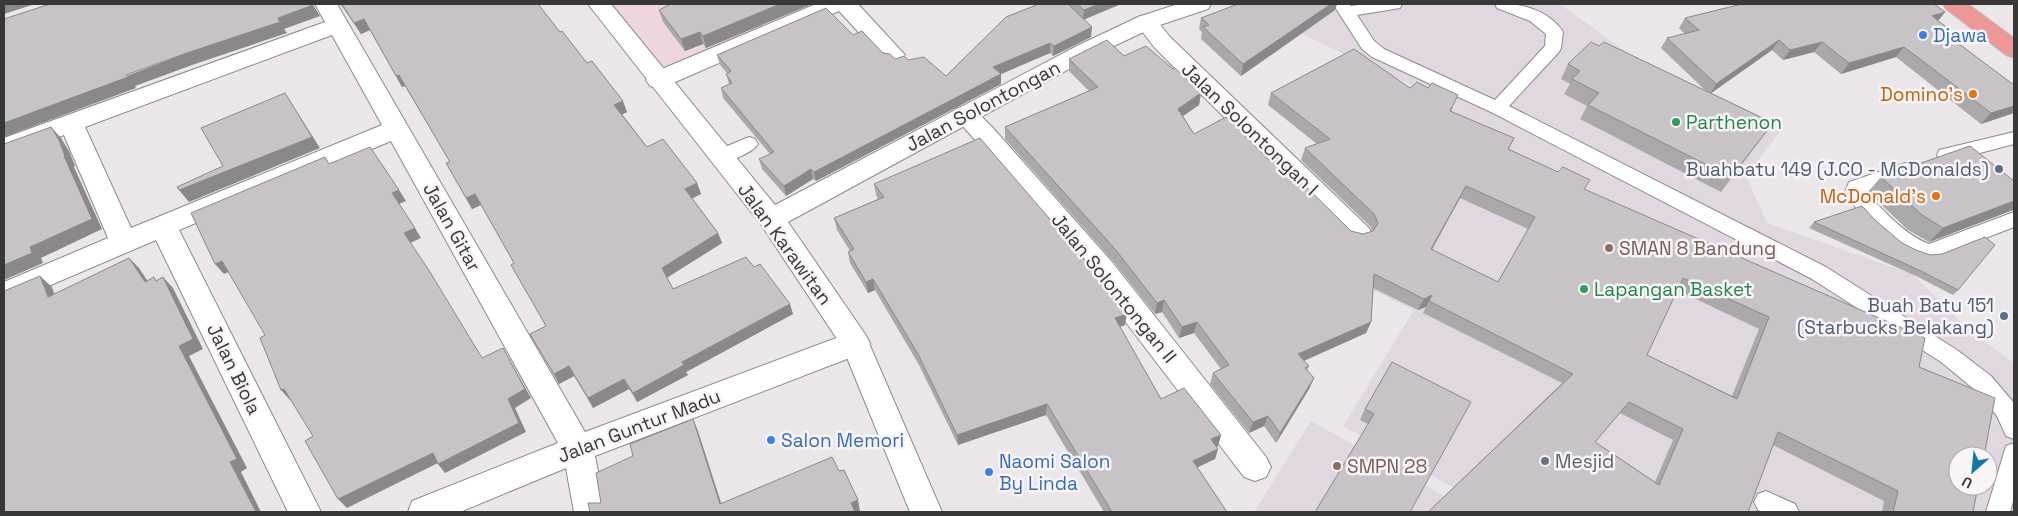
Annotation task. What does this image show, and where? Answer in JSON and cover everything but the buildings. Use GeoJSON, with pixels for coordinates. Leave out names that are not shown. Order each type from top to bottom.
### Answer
{"type":"FeatureCollection","features":[{"type":"Feature","properties":{"kind":"main road"},"geometry":{"type":"LineString","coordinates":[[1954,4],[2014,50]]}},
{"type":"Feature","properties":{"kind":"main road"},"geometry":{"type":"LineString","coordinates":[[1977,4],[2014,32]]}},
{"type":"Feature","properties":{"kind":"street"},"geometry":{"type":"LineString","coordinates":[[658,80],[835,4]]}},
{"type":"Feature","properties":{"kind":"street"},"geometry":{"type":"LineString","coordinates":[[845,4],[893,55]]}},
{"type":"Feature","properties":{"kind":"street","name":"Jalan Solontongan"},"geometry":{"type":"LineString","coordinates":[[771,219],[1085,51],[1146,22],[1200,4]]}},
{"type":"Feature","properties":{"kind":"street","name":"Jalan Karawitan"},"geometry":{"type":"LineString","coordinates":[[603,5],[658,80],[771,219],[855,343],[926,512]]}},
{"type":"Feature","properties":{"kind":"street"},"geometry":{"type":"LineString","coordinates":[[4,148],[71,123],[332,14]]}},
{"type":"Feature","properties":{"kind":"street","name":"Jalan Gitar"},"geometry":{"type":"LineString","coordinates":[[332,14],[578,449],[590,512]]}},
{"type":"Feature","properties":{"kind":"street","name":"Jalan Solontongan I"},"geometry":{"type":"LineString","coordinates":[[1146,22],[1162,42],[1358,234]]}},
{"type":"Feature","properties":{"kind":"street","name":"Jalan Solontongan II"},"geometry":{"type":"LineString","coordinates":[[965,115],[984,134],[1102,270],[1255,467]]}},
{"type":"Feature","properties":{"kind":"street"},"geometry":{"type":"LineString","coordinates":[[71,123],[124,243]]}},
{"type":"Feature","properties":{"kind":"street"},"geometry":{"type":"LineString","coordinates":[[4,294],[241,192],[397,129]]}},
{"type":"Feature","properties":{"kind":"street","name":"Jalan Biola"},"geometry":{"type":"LineString","coordinates":[[163,226],[304,512]]}},
{"type":"Feature","properties":{"kind":"street","name":"Jalan Guntur Madu"},"geometry":{"type":"LineString","coordinates":[[424,512],[578,449],[855,343]]}},
{"type":"Feature","properties":{"kind":"lane"},"geometry":{"type":"LineString","coordinates":[[1394,4],[1344,8],[1368,45],[1378,53],[1497,108],[1819,273],[1949,356],[1983,383],[2006,410],[2014,429]]}},
{"type":"Feature","properties":{"kind":"lane"},"geometry":{"type":"LineString","coordinates":[[1497,108],[1553,48],[1555,32],[1536,17],[1503,4]]}},
{"type":"Feature","properties":{"kind":"lane"},"geometry":{"type":"LineString","coordinates":[[2014,138],[1959,150],[1856,187],[1858,197],[1908,243],[1919,250],[1929,252],[2014,219]]}},
{"type":"Feature","properties":{"kind":"lane"},"geometry":{"type":"LineString","coordinates":[[720,157],[749,144]]}},
{"type":"Feature","properties":{"kind":"lane"},"geometry":{"type":"LineString","coordinates":[[1959,150],[1980,166]]}},
{"type":"Feature","properties":{"kind":"lane"},"geometry":{"type":"LineString","coordinates":[[1998,512],[2011,472],[2014,453]]}},
{"type":"Feature","properties":{"kind":"lane"},"geometry":{"type":"LineString","coordinates":[[1766,502],[1787,512]]}},
{"type":"Feature","properties":{"kind":"shaded area"},"geometry":{"type":"Polygon","coordinates":[[[610,4],[855,4],[671,82],[610,4]]]}},
{"type":"Feature","properties":{"kind":"shaded area","name":"SMAN 8 Bandung"},"geometry":{"type":"Polygon","coordinates":[[[1236,4],[1560,4],[1634,58],[1782,129],[1746,176],[1767,223],[1912,274],[1969,330],[2014,363],[2014,512],[1497,512],[1343,426],[1414,310],[1360,284],[1455,105],[1236,4]]]}},
{"type":"Feature","properties":{"kind":"shaded area","name":"SMPN 28"},"geometry":{"type":"Polygon","coordinates":[[[1311,421],[1472,512],[1254,512],[1311,421]]]}},
{"type":"Feature","properties":{"kind":"place","name":"Djawa"},"geometry":{"type":"Point","coordinates":[1923,35]}},
{"type":"Feature","properties":{"kind":"place","name":"Domino's"},"geometry":{"type":"Point","coordinates":[1973,94]}},
{"type":"Feature","properties":{"kind":"place","name":"Parthenon"},"geometry":{"type":"Point","coordinates":[1676,122]}},
{"type":"Feature","properties":{"kind":"place","name":"Buahbatu 149 (J.CO - McDonalds)"},"geometry":{"type":"Point","coordinates":[1999,169]}},
{"type":"Feature","properties":{"kind":"place","name":"McDonald's"},"geometry":{"type":"Point","coordinates":[1936,196]}},
{"type":"Feature","properties":{"kind":"place","name":"SMAN 8 Bandung"},"geometry":{"type":"Point","coordinates":[1609,248]}},
{"type":"Feature","properties":{"kind":"place","name":"Lapangan Basket"},"geometry":{"type":"Point","coordinates":[1584,289]}},
{"type":"Feature","properties":{"kind":"place","name":"Buah Batu 151 (Starbucks Belakang)"},"geometry":{"type":"Point","coordinates":[2004,316]}},
{"type":"Feature","properties":{"kind":"place","name":"Salon Memori"},"geometry":{"type":"Point","coordinates":[771,440]}},
{"type":"Feature","properties":{"kind":"place","name":"Mesjid"},"geometry":{"type":"Point","coordinates":[1545,461]}},
{"type":"Feature","properties":{"kind":"place","name":"SMPN 28"},"geometry":{"type":"Point","coordinates":[1337,466]}},
{"type":"Feature","properties":{"kind":"place","name":"Naomi Salon By Linda"},"geometry":{"type":"Point","coordinates":[989,472]}}]}
